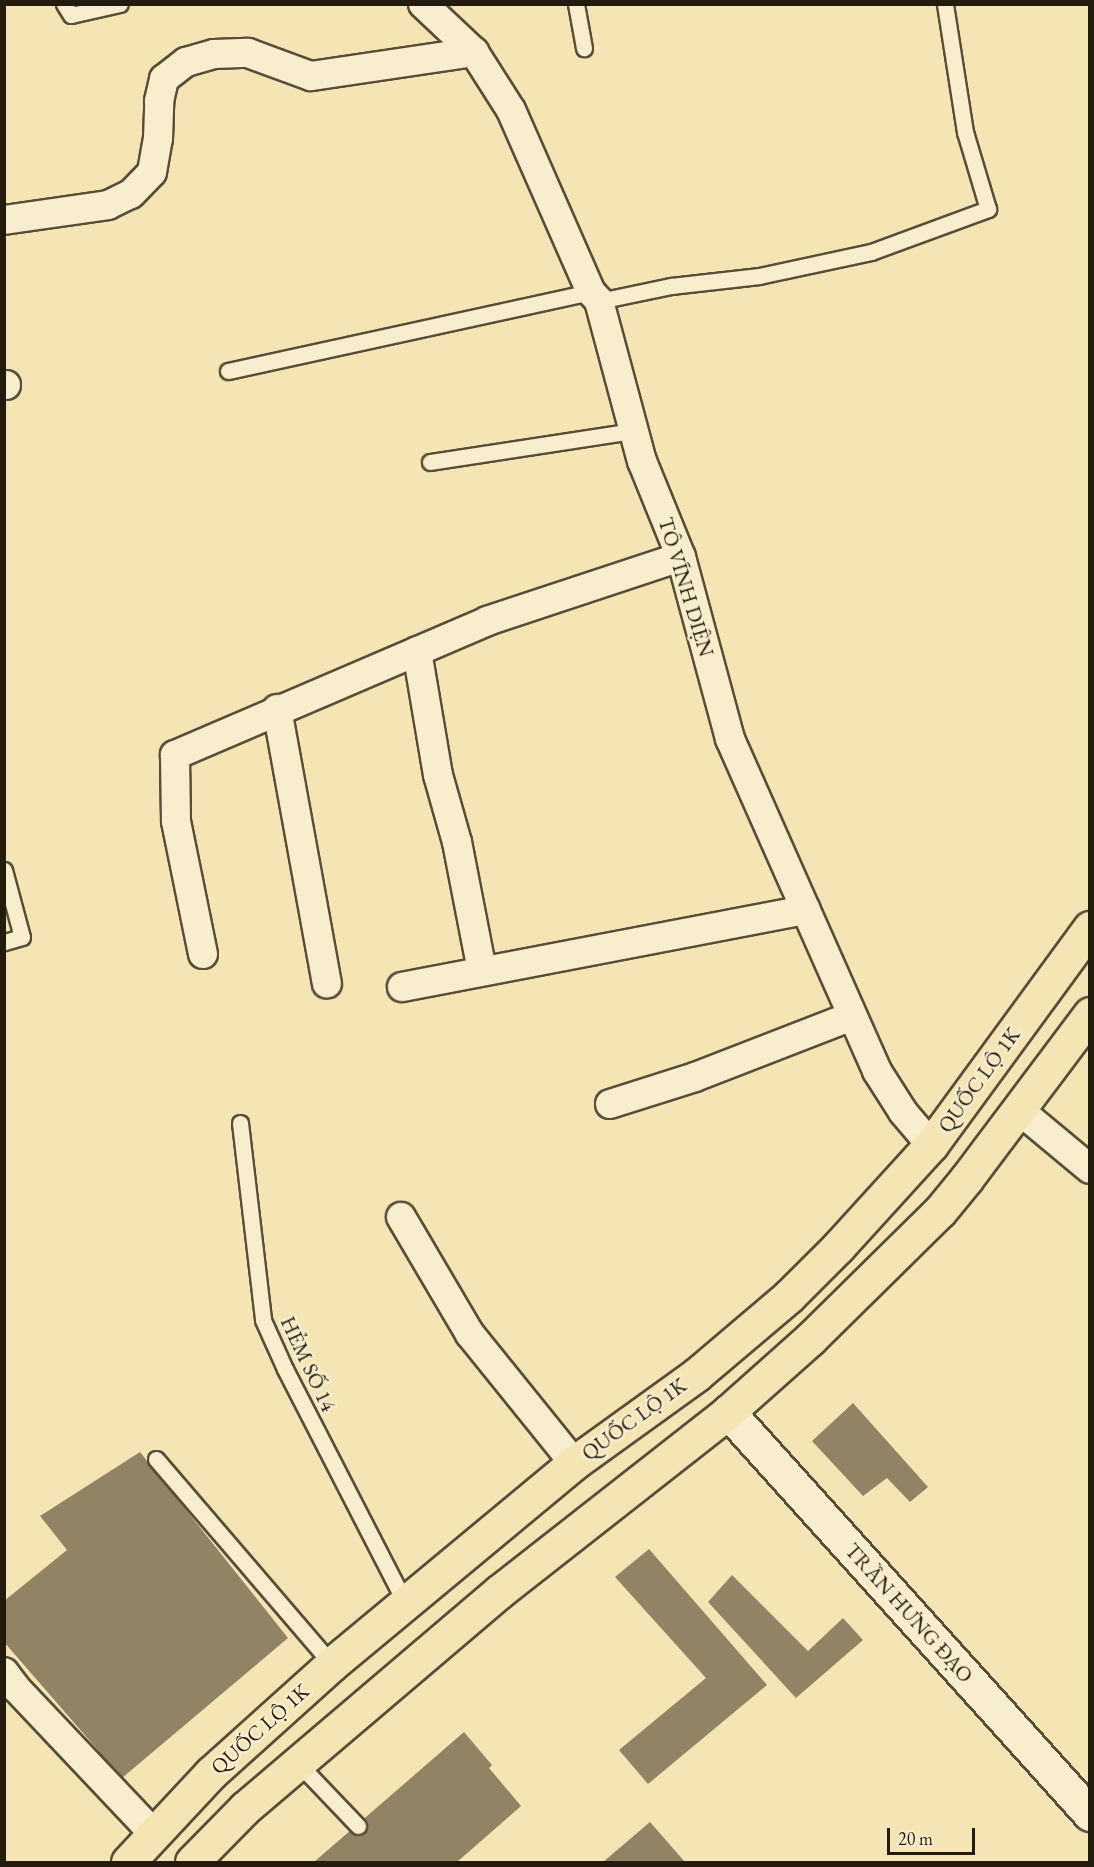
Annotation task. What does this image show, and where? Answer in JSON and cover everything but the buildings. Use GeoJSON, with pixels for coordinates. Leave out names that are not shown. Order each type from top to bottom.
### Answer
{"type":"FeatureCollection","features":[{"type":"Feature","properties":{"kind":"main road","name":"QUỐC LỘ 1K"},"geometry":{"type":"LineString","coordinates":[[128,1863],[153,1833],[211,1773],[332,1664],[574,1464],[696,1375],[789,1296],[931,1145],[1089,928]]}},
{"type":"Feature","properties":{"kind":"main road"},"geometry":{"type":"LineString","coordinates":[[192,1863],[245,1808],[298,1762],[500,1592],[728,1412],[873,1279],[968,1178],[1089,1014]]}},
{"type":"Feature","properties":{"kind":"main road"},"geometry":{"type":"LineString","coordinates":[[931,1145],[968,1178]]}},
{"type":"Feature","properties":{"kind":"main road"},"geometry":{"type":"LineString","coordinates":[[696,1375],[728,1412]]}},
{"type":"Feature","properties":{"kind":"main road","name":"TRẦN HƯNG ĐẠO"},"geometry":{"type":"LineString","coordinates":[[728,1412],[1089,1814]]}},
{"type":"Feature","properties":{"kind":"main road"},"geometry":{"type":"LineString","coordinates":[[153,1833],[183,1863]]}},
{"type":"Feature","properties":{"kind":"street","name":"TÔ VĨNH DIỆN"},"geometry":{"type":"LineString","coordinates":[[423,4],[474,52],[511,110],[595,297],[633,431],[681,557],[730,739],[877,1071],[903,1112],[931,1145]]}},
{"type":"Feature","properties":{"kind":"street"},"geometry":{"type":"LineString","coordinates":[[4,220],[108,205],[131,194],[152,172],[158,139],[159,101],[164,79],[186,62],[214,54],[248,53],[311,76],[474,52]]}},
{"type":"Feature","properties":{"kind":"street"},"geometry":{"type":"LineString","coordinates":[[203,954],[176,821],[175,755],[277,709],[487,621],[681,557]]}},
{"type":"Feature","properties":{"kind":"street"},"geometry":{"type":"LineString","coordinates":[[417,651],[438,775],[457,842],[482,971]]}},
{"type":"Feature","properties":{"kind":"street"},"geometry":{"type":"LineString","coordinates":[[277,709],[327,983]]}},
{"type":"Feature","properties":{"kind":"street"},"geometry":{"type":"LineString","coordinates":[[402,987],[806,910]]}},
{"type":"Feature","properties":{"kind":"street"},"geometry":{"type":"LineString","coordinates":[[610,1104],[695,1077],[852,1016]]}},
{"type":"Feature","properties":{"kind":"street"},"geometry":{"type":"LineString","coordinates":[[1019,1110],[1089,1169]]}},
{"type":"Feature","properties":{"kind":"street"},"geometry":{"type":"LineString","coordinates":[[401,1217],[470,1334],[574,1464]]}},
{"type":"Feature","properties":{"kind":"street"},"geometry":{"type":"LineString","coordinates":[[4,1672],[16,1688],[153,1833]]}},
{"type":"Feature","properties":{"kind":"lane"},"geometry":{"type":"LineString","coordinates":[[64,4],[71,15],[120,4]]}},
{"type":"Feature","properties":{"kind":"lane"},"geometry":{"type":"LineString","coordinates":[[576,4],[584,48]]}},
{"type":"Feature","properties":{"kind":"lane"},"geometry":{"type":"LineString","coordinates":[[228,371],[595,297],[759,276],[871,252],[988,209],[965,132],[945,4]]}},
{"type":"Feature","properties":{"kind":"lane"},"geometry":{"type":"LineString","coordinates":[[430,462],[633,431]]}},
{"type":"Feature","properties":{"kind":"lane"},"geometry":{"type":"LineString","coordinates":[[4,870],[22,938],[4,942]]}},
{"type":"Feature","properties":{"kind":"lane","name":"HẺM SỐ 14"},"geometry":{"type":"LineString","coordinates":[[240,1123],[263,1320],[285,1369],[405,1602]]}},
{"type":"Feature","properties":{"kind":"lane"},"geometry":{"type":"LineString","coordinates":[[156,1459],[332,1664]]}},
{"type":"Feature","properties":{"kind":"lane"},"geometry":{"type":"LineString","coordinates":[[298,1762],[357,1826]]}}]}
